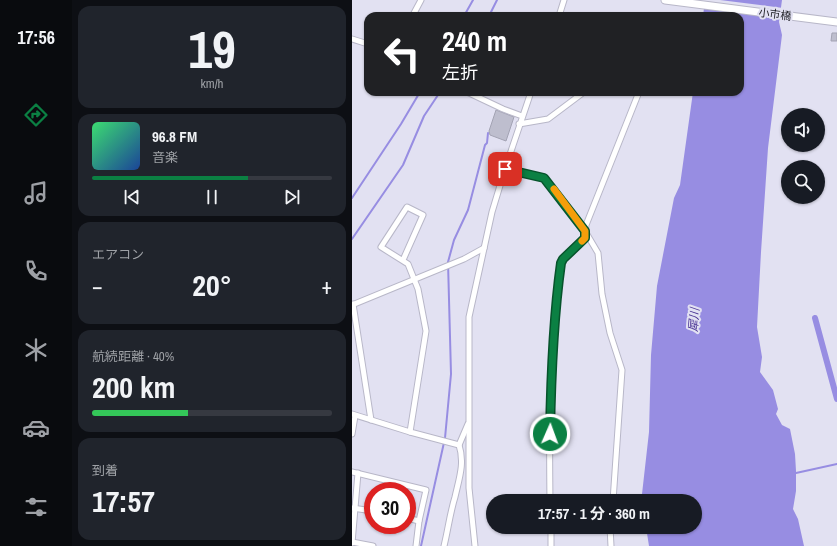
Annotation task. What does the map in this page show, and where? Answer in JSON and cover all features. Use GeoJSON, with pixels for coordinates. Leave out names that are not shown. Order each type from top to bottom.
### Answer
{"type":"FeatureCollection","features":[{"type":"Feature","properties":{"kind":"main road","name":"小市橋"},"geometry":{"type":"LineString","coordinates":[[665,0],[837,22]]}},
{"type":"Feature","properties":{"kind":"street"},"geometry":{"type":"LineString","coordinates":[[415,12],[421,0]]}},
{"type":"Feature","properties":{"kind":"street"},"geometry":{"type":"LineString","coordinates":[[560,12],[564,0]]}},
{"type":"Feature","properties":{"kind":"street"},"geometry":{"type":"LineString","coordinates":[[352,39],[364,43]]}},
{"type":"Feature","properties":{"kind":"street"},"geometry":{"type":"LineString","coordinates":[[475,96],[502,110],[522,116]]}},
{"type":"Feature","properties":{"kind":"street"},"geometry":{"type":"LineString","coordinates":[[475,546],[469,488],[468,317],[484,248],[505,169],[530,96]]}},
{"type":"Feature","properties":{"kind":"street"},"geometry":{"type":"LineString","coordinates":[[519,124],[548,119],[579,96]]}},
{"type":"Feature","properties":{"kind":"street"},"geometry":{"type":"LineString","coordinates":[[550,494],[551,364],[556,299],[561,263],[563,259],[585,238],[586,225],[637,96]]}},
{"type":"Feature","properties":{"kind":"street"},"geometry":{"type":"LineString","coordinates":[[505,169],[544,178],[585,231],[598,253],[602,294],[610,333],[622,370],[613,494]]}},
{"type":"Feature","properties":{"kind":"street"},"geometry":{"type":"LineString","coordinates":[[403,260],[423,215],[407,206],[381,246],[408,264],[418,289],[426,331],[410,432]]}},
{"type":"Feature","properties":{"kind":"street"},"geometry":{"type":"LineString","coordinates":[[371,420],[353,304],[451,264],[484,248]]}},
{"type":"Feature","properties":{"kind":"street"},"geometry":{"type":"LineString","coordinates":[[352,434],[354,415],[459,445]]}},
{"type":"Feature","properties":{"kind":"street"},"geometry":{"type":"LineString","coordinates":[[444,546],[454,497],[461,477],[461,452],[459,445],[469,423]]}},
{"type":"Feature","properties":{"kind":"street"},"geometry":{"type":"LineString","coordinates":[[352,472],[426,490],[419,521],[416,546]]}},
{"type":"Feature","properties":{"kind":"street"},"geometry":{"type":"LineString","coordinates":[[358,473],[353,508],[352,542],[373,546]]}},
{"type":"Feature","properties":{"kind":"street"},"geometry":{"type":"LineString","coordinates":[[353,508],[364,510]]}},
{"type":"Feature","properties":{"kind":"street"},"geometry":{"type":"LineString","coordinates":[[551,534],[551,546]]}},
{"type":"Feature","properties":{"kind":"street"},"geometry":{"type":"LineString","coordinates":[[610,534],[611,546]]}},
{"type":"Feature","properties":{"kind":"water","name":"犀川"},"geometry":{"type":"Polygon","coordinates":[[[705,0],[782,0],[779,22],[782,35],[768,148],[757,327],[762,357],[760,372],[773,390],[778,409],[776,414],[782,425],[790,429],[795,454],[796,471],[796,491],[793,509],[798,519],[804,546],[649,546],[647,534],[702,534],[702,494],[642,494],[649,432],[651,355],[657,286],[674,198],[680,185],[692,96],[744,96],[744,12],[704,12],[705,0]]]}},
{"type":"Feature","properties":{"kind":"pier"},"geometry":{"type":"Polygon","coordinates":[[[703,0],[720,0],[783,8],[781,17],[702,7],[703,0]]]}},
{"type":"Feature","properties":{"kind":"building"},"geometry":{"type":"Polygon","coordinates":[[[832,33],[837,33],[837,41],[831,41],[832,33]]]}},
{"type":"Feature","properties":{"kind":"building"},"geometry":{"type":"Polygon","coordinates":[[[496,110],[514,117],[506,141],[490,135],[489,131],[496,110]]]}},
{"type":"Feature","properties":{"kind":"waterway"},"geometry":{"type":"LineString","coordinates":[[466,12],[473,0]]}},
{"type":"Feature","properties":{"kind":"waterway"},"geometry":{"type":"LineString","coordinates":[[491,12],[497,0]]}},
{"type":"Feature","properties":{"kind":"waterway"},"geometry":{"type":"LineString","coordinates":[[352,198],[418,96]]}},
{"type":"Feature","properties":{"kind":"waterway"},"geometry":{"type":"LineString","coordinates":[[352,239],[403,165],[424,116],[437,96]]}},
{"type":"Feature","properties":{"kind":"waterway"},"geometry":{"type":"LineString","coordinates":[[421,546],[445,438],[451,374],[448,262],[454,240],[468,210],[485,145],[487,143],[488,133]]}},
{"type":"Feature","properties":{"kind":"waterway"},"geometry":{"type":"LineString","coordinates":[[815,318],[837,399]]}},
{"type":"Feature","properties":{"kind":"waterway"},"geometry":{"type":"LineString","coordinates":[[796,473],[837,464]]}},
{"type":"Feature","properties":{"kind":"slow traffic"},"geometry":{"type":"LineString","coordinates":[[554,189],[585,231],[585,238],[582,241]]}},
{"type":"Feature","properties":{"kind":"route"},"geometry":{"type":"LineString","coordinates":[[505,169],[544,178],[554,188],[585,231],[585,238],[563,259],[561,263],[551,357],[550,434]]}}]}
